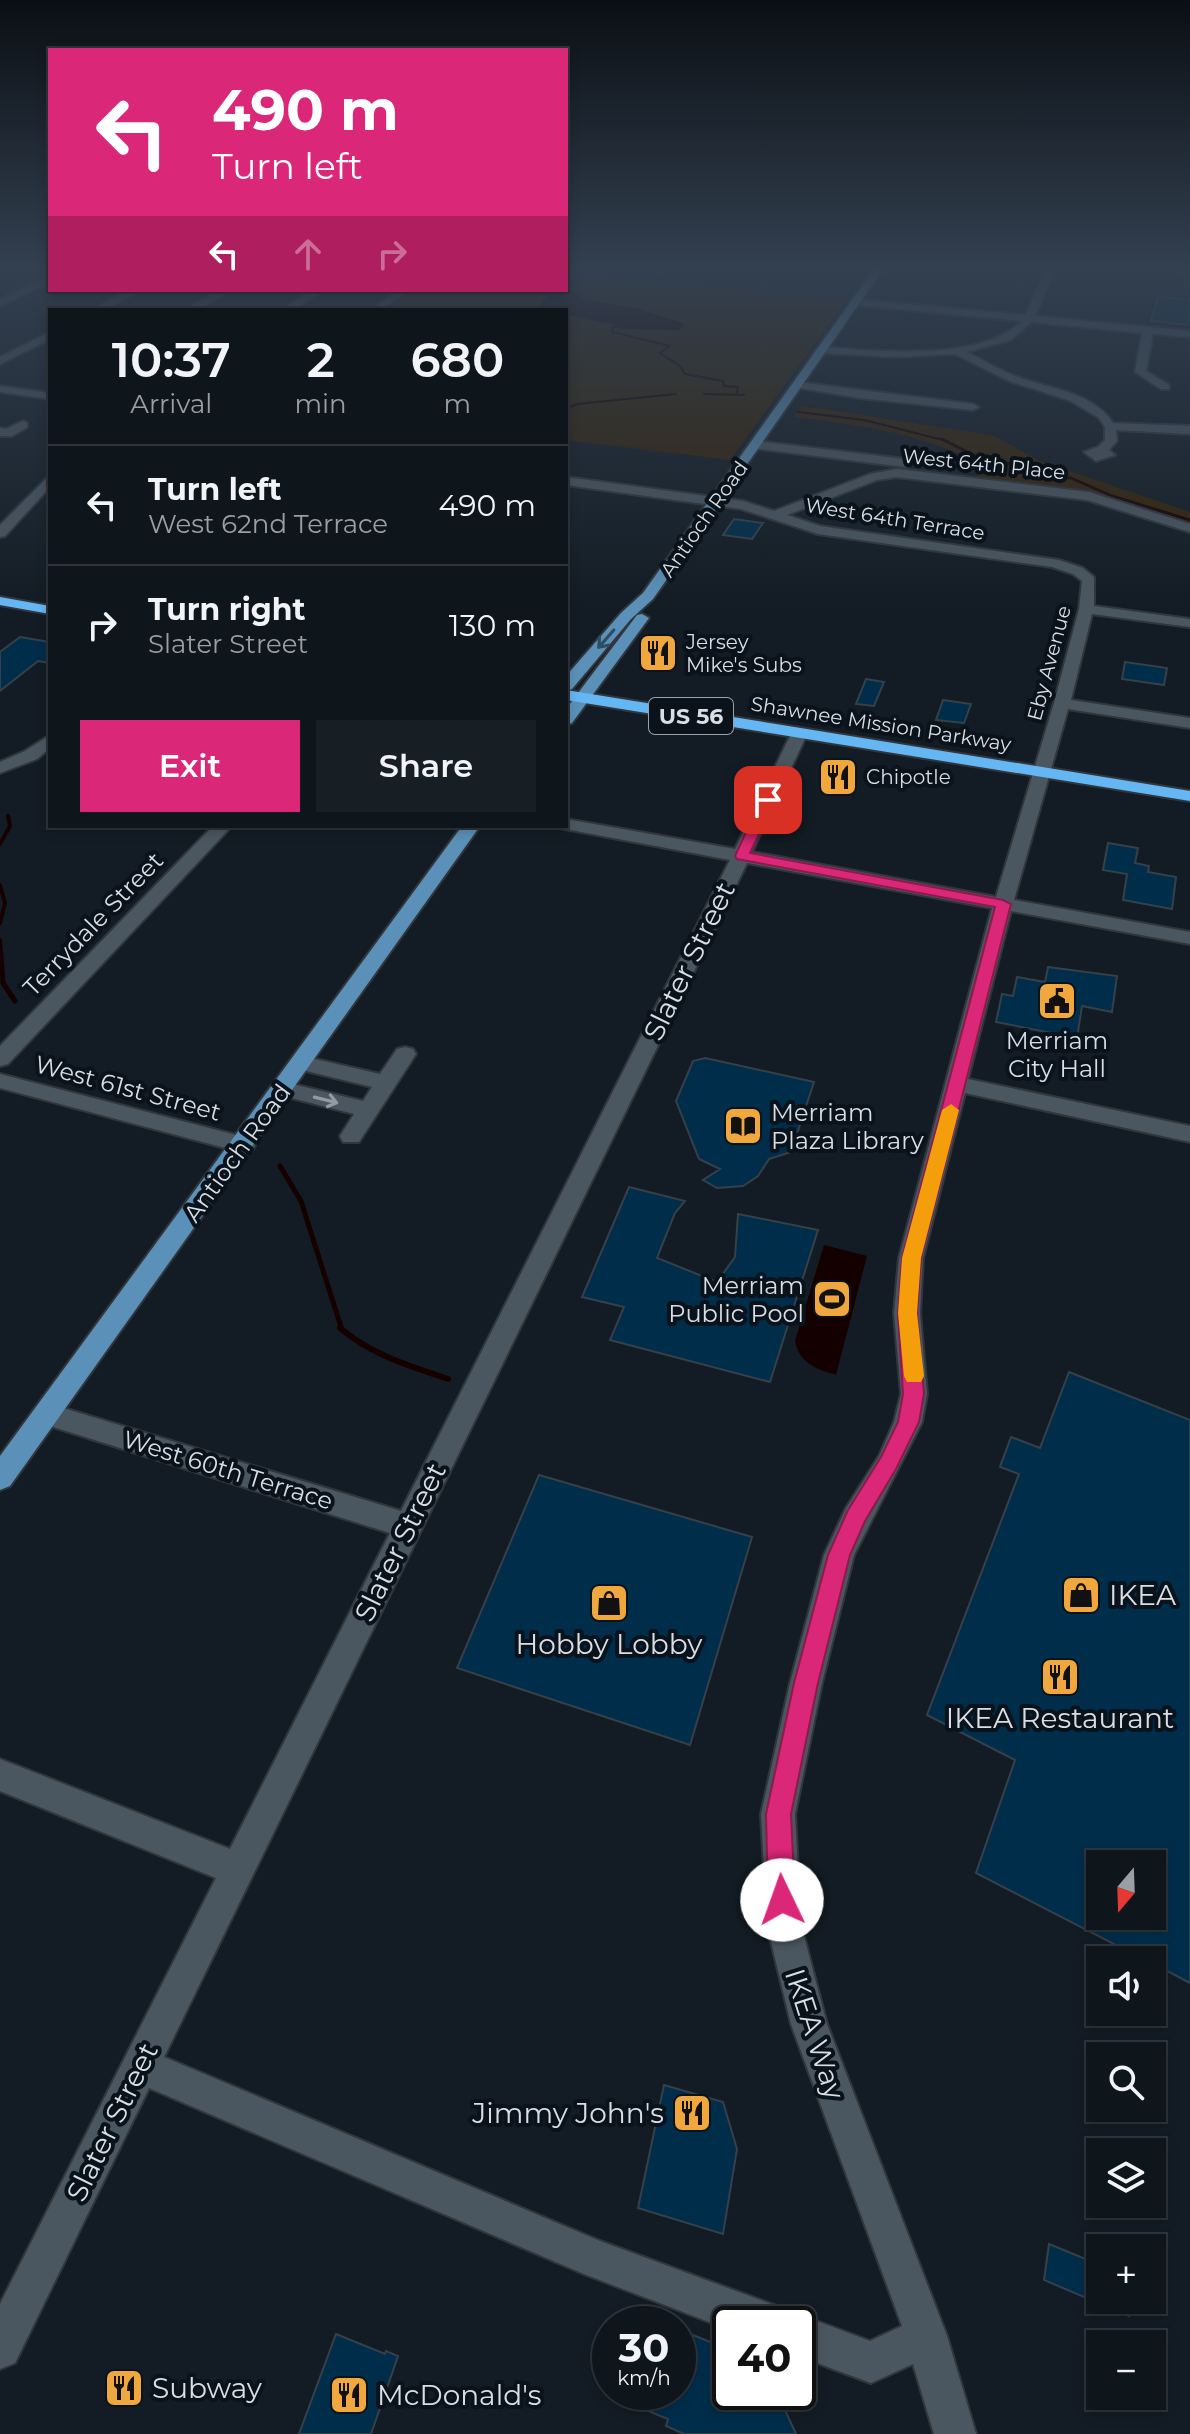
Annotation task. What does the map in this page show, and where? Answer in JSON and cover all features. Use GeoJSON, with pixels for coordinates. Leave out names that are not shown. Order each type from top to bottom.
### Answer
{"type":"FeatureCollection","features":[{"type":"Feature","properties":{"kind":"highway"},"geometry":{"type":"LineString","coordinates":[[0,592],[48,600]]}},
{"type":"Feature","properties":{"kind":"highway"},"geometry":{"type":"LineString","coordinates":[[0,601],[48,610]]}},
{"type":"Feature","properties":{"kind":"highway","name":"Shawnee Mission Parkway"},"geometry":{"type":"LineString","coordinates":[[568,688],[799,734],[1190,784]]}},
{"type":"Feature","properties":{"kind":"highway","name":"Shawnee Mission Parkway"},"geometry":{"type":"LineString","coordinates":[[588,693],[880,734],[1190,796]]}},
{"type":"Feature","properties":{"kind":"highway"},"geometry":{"type":"LineString","coordinates":[[799,734],[810,731],[880,734]]}},
{"type":"Feature","properties":{"kind":"main road","name":"Antioch Road"},"geometry":{"type":"LineString","coordinates":[[568,686],[626,616],[648,596],[803,379]]}},
{"type":"Feature","properties":{"kind":"main road","name":"Antioch Road"},"geometry":{"type":"LineString","coordinates":[[568,718],[642,618],[648,596]]}},
{"type":"Feature","properties":{"kind":"main road","name":"Antioch Road"},"geometry":{"type":"LineString","coordinates":[[0,1478],[244,1145],[470,828]]}},
{"type":"Feature","properties":{"kind":"street"},"geometry":{"type":"LineString","coordinates":[[1013,379],[1086,404],[1103,415],[1111,426],[1111,441],[1102,450]]}},
{"type":"Feature","properties":{"kind":"street"},"geometry":{"type":"LineString","coordinates":[[1151,379],[1165,387]]}},
{"type":"Feature","properties":{"kind":"street"},"geometry":{"type":"LineString","coordinates":[[798,385],[873,397],[973,407]]}},
{"type":"Feature","properties":{"kind":"street"},"geometry":{"type":"LineString","coordinates":[[0,389],[48,394]]}},
{"type":"Feature","properties":{"kind":"street"},"geometry":{"type":"LineString","coordinates":[[0,432],[8,433],[23,425]]}},
{"type":"Feature","properties":{"kind":"street"},"geometry":{"type":"LineString","coordinates":[[1111,426],[1190,430]]}},
{"type":"Feature","properties":{"kind":"street"},"geometry":{"type":"LineString","coordinates":[[756,445],[923,466]]}},
{"type":"Feature","properties":{"kind":"street","name":"West 64th Place"},"geometry":{"type":"LineString","coordinates":[[775,515],[874,477],[897,473],[1089,496],[1190,528]]}},
{"type":"Feature","properties":{"kind":"street"},"geometry":{"type":"LineString","coordinates":[[0,533],[48,481]]}},
{"type":"Feature","properties":{"kind":"street","name":"West 64th Terrace"},"geometry":{"type":"LineString","coordinates":[[568,481],[715,500],[818,530],[1036,560],[1078,571]]}},
{"type":"Feature","properties":{"kind":"street","name":"Eby Avenue"},"geometry":{"type":"LineString","coordinates":[[1042,766],[1086,609],[1089,580],[1078,571]]}},
{"type":"Feature","properties":{"kind":"street"},"geometry":{"type":"LineString","coordinates":[[1086,609],[1190,623]]}},
{"type":"Feature","properties":{"kind":"street"},"geometry":{"type":"LineString","coordinates":[[1062,703],[1190,723]]}},
{"type":"Feature","properties":{"kind":"street","name":"Slater Street"},"geometry":{"type":"LineString","coordinates":[[0,2348],[742,856],[799,734]]}},
{"type":"Feature","properties":{"kind":"street"},"geometry":{"type":"LineString","coordinates":[[0,768],[31,755],[48,742]]}},
{"type":"Feature","properties":{"kind":"street","name":"IKEA Way"},"geometry":{"type":"LineString","coordinates":[[949,2425],[926,2336],[895,2261],[796,1981],[784,1925],[778,1814],[806,1683],[839,1555],[856,1517],[889,1463],[908,1422],[914,1394],[907,1313],[911,1258],[1042,766]]}},
{"type":"Feature","properties":{"kind":"street"},"geometry":{"type":"LineString","coordinates":[[568,824],[1190,938]]}},
{"type":"Feature","properties":{"kind":"street","name":"Terrydale Street"},"geometry":{"type":"LineString","coordinates":[[0,1059],[221,828]]}},
{"type":"Feature","properties":{"kind":"street"},"geometry":{"type":"LineString","coordinates":[[351,1136],[405,1054]]}},
{"type":"Feature","properties":{"kind":"street"},"geometry":{"type":"LineString","coordinates":[[302,1063],[386,1083]]}},
{"type":"Feature","properties":{"kind":"street","name":"West 61st Street"},"geometry":{"type":"LineString","coordinates":[[0,1081],[244,1145]]}},
{"type":"Feature","properties":{"kind":"street"},"geometry":{"type":"LineString","coordinates":[[958,1084],[1190,1134]]}},
{"type":"Feature","properties":{"kind":"street"},"geometry":{"type":"LineString","coordinates":[[284,1089],[368,1110]]}},
{"type":"Feature","properties":{"kind":"street","name":"West 60th Terrace"},"geometry":{"type":"LineString","coordinates":[[47,1414],[408,1526]]}},
{"type":"Feature","properties":{"kind":"street"},"geometry":{"type":"LineString","coordinates":[[0,1775],[237,1869]]}},
{"type":"Feature","properties":{"kind":"street"},"geometry":{"type":"LineString","coordinates":[[140,2065],[598,2260],[722,2306]]}},
{"type":"Feature","properties":{"kind":"street"},"geometry":{"type":"LineString","coordinates":[[816,2342],[871,2362],[926,2336]]}},
{"type":"Feature","properties":{"kind":"shaded area"},"geometry":{"type":"Polygon","coordinates":[[[568,379],[789,379],[730,460],[568,440],[568,379]]]}},
{"type":"Feature","properties":{"kind":"shaded area"},"geometry":{"type":"Polygon","coordinates":[[[803,406],[992,435],[1040,461],[1190,512],[1190,524],[1098,496],[976,480],[981,463],[912,437],[793,417],[803,406]]]}},
{"type":"Feature","properties":{"kind":"shaded area","name":"Merriam Public Pool"},"geometry":{"type":"Polygon","coordinates":[[[824,1245],[867,1256],[836,1375],[804,1360],[795,1341],[824,1245]]]}},
{"type":"Feature","properties":{"kind":"building"},"geometry":{"type":"Polygon","coordinates":[[[734,519],[763,523],[752,539],[723,535],[734,519]]]}},
{"type":"Feature","properties":{"kind":"building"},"geometry":{"type":"Polygon","coordinates":[[[20,637],[48,642],[48,663],[38,661],[0,691],[0,652],[20,637]]]}},
{"type":"Feature","properties":{"kind":"building"},"geometry":{"type":"Polygon","coordinates":[[[1125,662],[1167,668],[1164,685],[1122,679],[1125,662]]]}},
{"type":"Feature","properties":{"kind":"building"},"geometry":{"type":"Polygon","coordinates":[[[866,679],[884,682],[874,706],[856,704],[866,679]]]}},
{"type":"Feature","properties":{"kind":"building"},"geometry":{"type":"Polygon","coordinates":[[[943,700],[971,704],[964,723],[936,720],[943,700]]]}},
{"type":"Feature","properties":{"kind":"building","name":"Chipotle"},"geometry":{"type":"Polygon","coordinates":[[[832,765],[852,769],[843,788],[824,784],[832,765]]]}},
{"type":"Feature","properties":{"kind":"building"},"geometry":{"type":"Polygon","coordinates":[[[1108,843],[1138,848],[1135,863],[1149,866],[1148,872],[1176,877],[1172,909],[1123,900],[1127,874],[1103,870],[1108,843]]]}},
{"type":"Feature","properties":{"kind":"building","name":"Merriam City Hall"},"geometry":{"type":"Polygon","coordinates":[[[1048,967],[1117,976],[1112,1012],[1082,1006],[1077,1038],[996,1022],[1002,994],[1013,996],[1017,977],[1045,982],[1048,967]]]}},
{"type":"Feature","properties":{"kind":"building","name":"Merriam Plaza Library"},"geometry":{"type":"Polygon","coordinates":[[[705,1058],[814,1082],[791,1152],[769,1159],[758,1176],[743,1186],[717,1188],[703,1180],[720,1169],[699,1159],[676,1101],[693,1061],[705,1058]]]}},
{"type":"Feature","properties":{"kind":"building"},"geometry":{"type":"Polygon","coordinates":[[[629,1187],[685,1201],[675,1213],[657,1258],[717,1282],[735,1257],[738,1214],[818,1230],[770,1382],[610,1340],[624,1307],[582,1297],[629,1187]]]}},
{"type":"Feature","properties":{"kind":"building","name":"IKEA"},"geometry":{"type":"Polygon","coordinates":[[[1069,1372],[1190,1420],[1190,1983],[1166,1970],[1166,1946],[1118,1946],[1087,1930],[1166,1930],[1166,1850],[1086,1850],[1086,1930],[976,1873],[1015,1760],[927,1715],[1019,1474],[1000,1467],[1011,1437],[1040,1448],[1069,1372]]]}},
{"type":"Feature","properties":{"kind":"building","name":"Hobby Lobby"},"geometry":{"type":"Polygon","coordinates":[[[539,1475],[752,1537],[690,1745],[457,1668],[539,1475]]]}},
{"type":"Feature","properties":{"kind":"building"},"geometry":{"type":"Polygon","coordinates":[[[664,2085],[723,2102],[737,2149],[723,2234],[638,2208],[664,2085]]]}},
{"type":"Feature","properties":{"kind":"building"},"geometry":{"type":"Polygon","coordinates":[[[1049,2244],[1086,2259],[1086,2298],[1044,2280],[1049,2244]]]}},
{"type":"Feature","properties":{"kind":"building","name":"McDonald's"},"geometry":{"type":"Polygon","coordinates":[[[336,2334],[385,2354],[386,2351],[398,2356],[371,2434],[299,2434],[336,2334]]]}},
{"type":"Feature","properties":{"kind":"building"},"geometry":{"type":"Polygon","coordinates":[[[696,2336],[712,2343],[712,2410],[785,2410],[796,2434],[684,2434],[666,2426],[668,2419],[648,2411],[696,2410],[696,2336]]]}},
{"type":"Feature","properties":{"kind":"waterway"},"geometry":{"type":"LineString","coordinates":[[710,379],[723,381],[724,386],[738,387],[737,393]]}},
{"type":"Feature","properties":{"kind":"waterway"},"geometry":{"type":"LineString","coordinates":[[568,408],[577,404],[676,394]]}},
{"type":"Feature","properties":{"kind":"waterway"},"geometry":{"type":"LineString","coordinates":[[704,394],[744,395]]}},
{"type":"Feature","properties":{"kind":"waterway"},"geometry":{"type":"LineString","coordinates":[[798,412],[864,420],[945,440]]}},
{"type":"Feature","properties":{"kind":"waterway"},"geometry":{"type":"LineString","coordinates":[[945,440],[981,459],[1017,465],[1041,475],[1071,478],[1112,496],[1190,520]]}},
{"type":"Feature","properties":{"kind":"waterway"},"geometry":{"type":"LineString","coordinates":[[0,844],[10,826],[8,816]]}},
{"type":"Feature","properties":{"kind":"waterway"},"geometry":{"type":"LineString","coordinates":[[0,885],[5,903],[0,923]]}},
{"type":"Feature","properties":{"kind":"waterway"},"geometry":{"type":"LineString","coordinates":[[0,940],[1,956]]}},
{"type":"Feature","properties":{"kind":"waterway"},"geometry":{"type":"LineString","coordinates":[[1,954],[3,983],[15,1001]]}},
{"type":"Feature","properties":{"kind":"waterway"},"geometry":{"type":"LineString","coordinates":[[280,1166],[301,1201],[342,1329]]}},
{"type":"Feature","properties":{"kind":"waterway"},"geometry":{"type":"LineString","coordinates":[[342,1329],[378,1353],[448,1379]]}},
{"type":"Feature","properties":{"kind":"slow traffic"},"geometry":{"type":"LineString","coordinates":[[914,1376],[907,1313],[911,1258],[951,1110]]}},
{"type":"Feature","properties":{"kind":"place","name":"Jersey Mike's Subs"},"geometry":{"type":"Point","coordinates":[658,653]}},
{"type":"Feature","properties":{"kind":"place","name":"Chipotle"},"geometry":{"type":"Point","coordinates":[838,777]}},
{"type":"Feature","properties":{"kind":"place","name":"Merriam City Hall"},"geometry":{"type":"Point","coordinates":[1057,1001]}},
{"type":"Feature","properties":{"kind":"place","name":"Merriam Plaza Library"},"geometry":{"type":"Point","coordinates":[743,1126]}},
{"type":"Feature","properties":{"kind":"place","name":"Merriam Public Pool"},"geometry":{"type":"Point","coordinates":[832,1299]}},
{"type":"Feature","properties":{"kind":"place","name":"IKEA"},"geometry":{"type":"Point","coordinates":[1081,1595]}},
{"type":"Feature","properties":{"kind":"place","name":"Hobby Lobby"},"geometry":{"type":"Point","coordinates":[609,1603]}},
{"type":"Feature","properties":{"kind":"place","name":"IKEA Restaurant"},"geometry":{"type":"Point","coordinates":[1060,1677]}},
{"type":"Feature","properties":{"kind":"place","name":"Jimmy John's"},"geometry":{"type":"Point","coordinates":[692,2113]}},
{"type":"Feature","properties":{"kind":"place","name":"Subway"},"geometry":{"type":"Point","coordinates":[124,2388]}},
{"type":"Feature","properties":{"kind":"place","name":"McDonald's"},"geometry":{"type":"Point","coordinates":[349,2395]}},
{"type":"Feature","properties":{"kind":"route"},"geometry":{"type":"LineString","coordinates":[[768,800],[742,856],[1003,904],[911,1258],[907,1313],[914,1394],[908,1422],[889,1463],[856,1517],[839,1555],[806,1683],[778,1814],[782,1900]]}}]}
